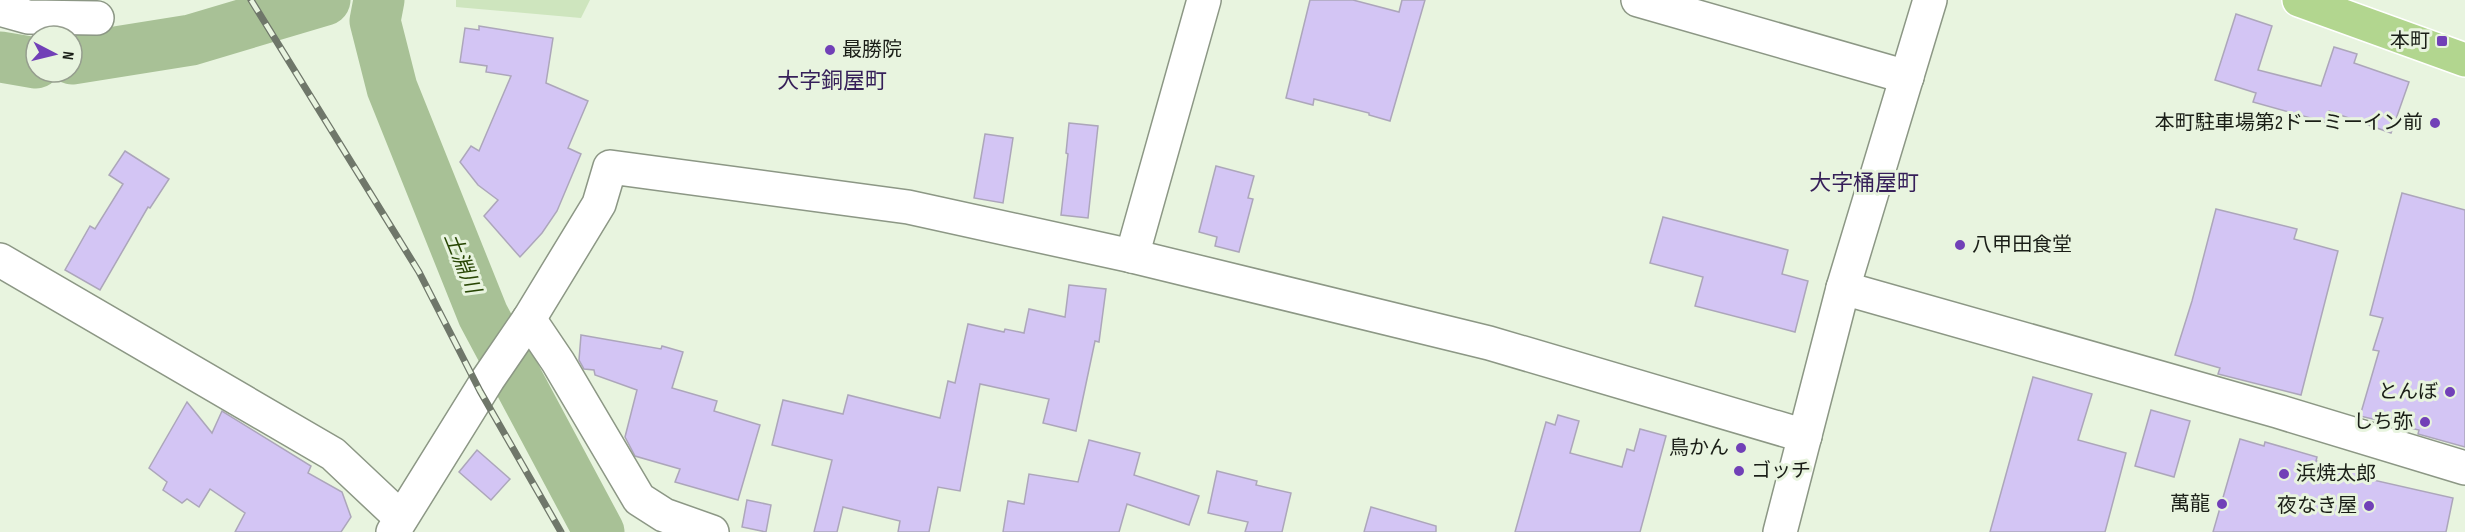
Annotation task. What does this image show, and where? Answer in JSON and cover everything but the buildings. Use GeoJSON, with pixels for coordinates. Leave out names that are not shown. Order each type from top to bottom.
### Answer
{"type":"FeatureCollection","features":[{"type":"Feature","properties":{"kind":"main road"},"geometry":{"type":"LineString","coordinates":[[2299,0],[2465,60]]}},
{"type":"Feature","properties":{"kind":"street"},"geometry":{"type":"LineString","coordinates":[[1132,256],[1204,0]]}},
{"type":"Feature","properties":{"kind":"street"},"geometry":{"type":"LineString","coordinates":[[1638,0],[1907,77]]}},
{"type":"Feature","properties":{"kind":"street"},"geometry":{"type":"LineString","coordinates":[[1779,532],[1843,288],[1930,0]]}},
{"type":"Feature","properties":{"kind":"street"},"geometry":{"type":"LineString","coordinates":[[0,9],[28,17],[97,18]]}},
{"type":"Feature","properties":{"kind":"street"},"geometry":{"type":"LineString","coordinates":[[0,260],[333,454],[397,525],[488,379],[529,319],[599,204],[610,167],[908,207],[1132,256],[1489,343],[1805,436]]}},
{"type":"Feature","properties":{"kind":"street"},"geometry":{"type":"LineString","coordinates":[[1843,288],[2277,411],[2465,468]]}},
{"type":"Feature","properties":{"kind":"street"},"geometry":{"type":"LineString","coordinates":[[529,319],[558,362],[639,499],[664,515],[712,532]]}},
{"type":"Feature","properties":{"kind":"green space"},"geometry":{"type":"Polygon","coordinates":[[[456,0],[590,0],[581,18],[456,7],[456,0]]]}},
{"type":"Feature","properties":{"kind":"waterway","name":"土淵川"},"geometry":{"type":"LineString","coordinates":[[84,57],[191,40],[325,0]]}},
{"type":"Feature","properties":{"kind":"waterway","name":"土淵川"},"geometry":{"type":"LineString","coordinates":[[379,0],[375,21],[392,88],[483,315],[599,532]]}},
{"type":"Feature","properties":{"kind":"waterway","name":"土淵川"},"geometry":{"type":"LineString","coordinates":[[0,57],[24,61]]}},
{"type":"Feature","properties":{"kind":"railway"},"geometry":{"type":"LineString","coordinates":[[251,0],[419,272],[480,391],[561,532]]}},
{"type":"Feature","properties":{"kind":"place","name":"本町"},"geometry":{"type":"Point","coordinates":[2442,41]}},
{"type":"Feature","properties":{"kind":"place","name":"最勝院"},"geometry":{"type":"Point","coordinates":[830,50]}},
{"type":"Feature","properties":{"kind":"place","name":"本町駐車場第2ドーミーイン前"},"geometry":{"type":"Point","coordinates":[2435,123]}},
{"type":"Feature","properties":{"kind":"place","name":"八甲田食堂"},"geometry":{"type":"Point","coordinates":[1960,245]}},
{"type":"Feature","properties":{"kind":"place","name":"とんぼ"},"geometry":{"type":"Point","coordinates":[2450,392]}},
{"type":"Feature","properties":{"kind":"place","name":"しち弥"},"geometry":{"type":"Point","coordinates":[2425,422]}},
{"type":"Feature","properties":{"kind":"place","name":"鳥かん"},"geometry":{"type":"Point","coordinates":[1741,448]}},
{"type":"Feature","properties":{"kind":"place","name":"ゴッチ"},"geometry":{"type":"Point","coordinates":[1739,471]}},
{"type":"Feature","properties":{"kind":"place","name":"浜焼太郎"},"geometry":{"type":"Point","coordinates":[2284,474]}},
{"type":"Feature","properties":{"kind":"place","name":"萬龍"},"geometry":{"type":"Point","coordinates":[2222,504]}},
{"type":"Feature","properties":{"kind":"place","name":"夜なき屋"},"geometry":{"type":"Point","coordinates":[2369,506]}},
{"type":"Feature","properties":{"kind":"district","name":"大字銅屋町"},"geometry":{"type":"Point","coordinates":[832,81]}},
{"type":"Feature","properties":{"kind":"district","name":"大字桶屋町"},"geometry":{"type":"Point","coordinates":[1864,183]}}]}
